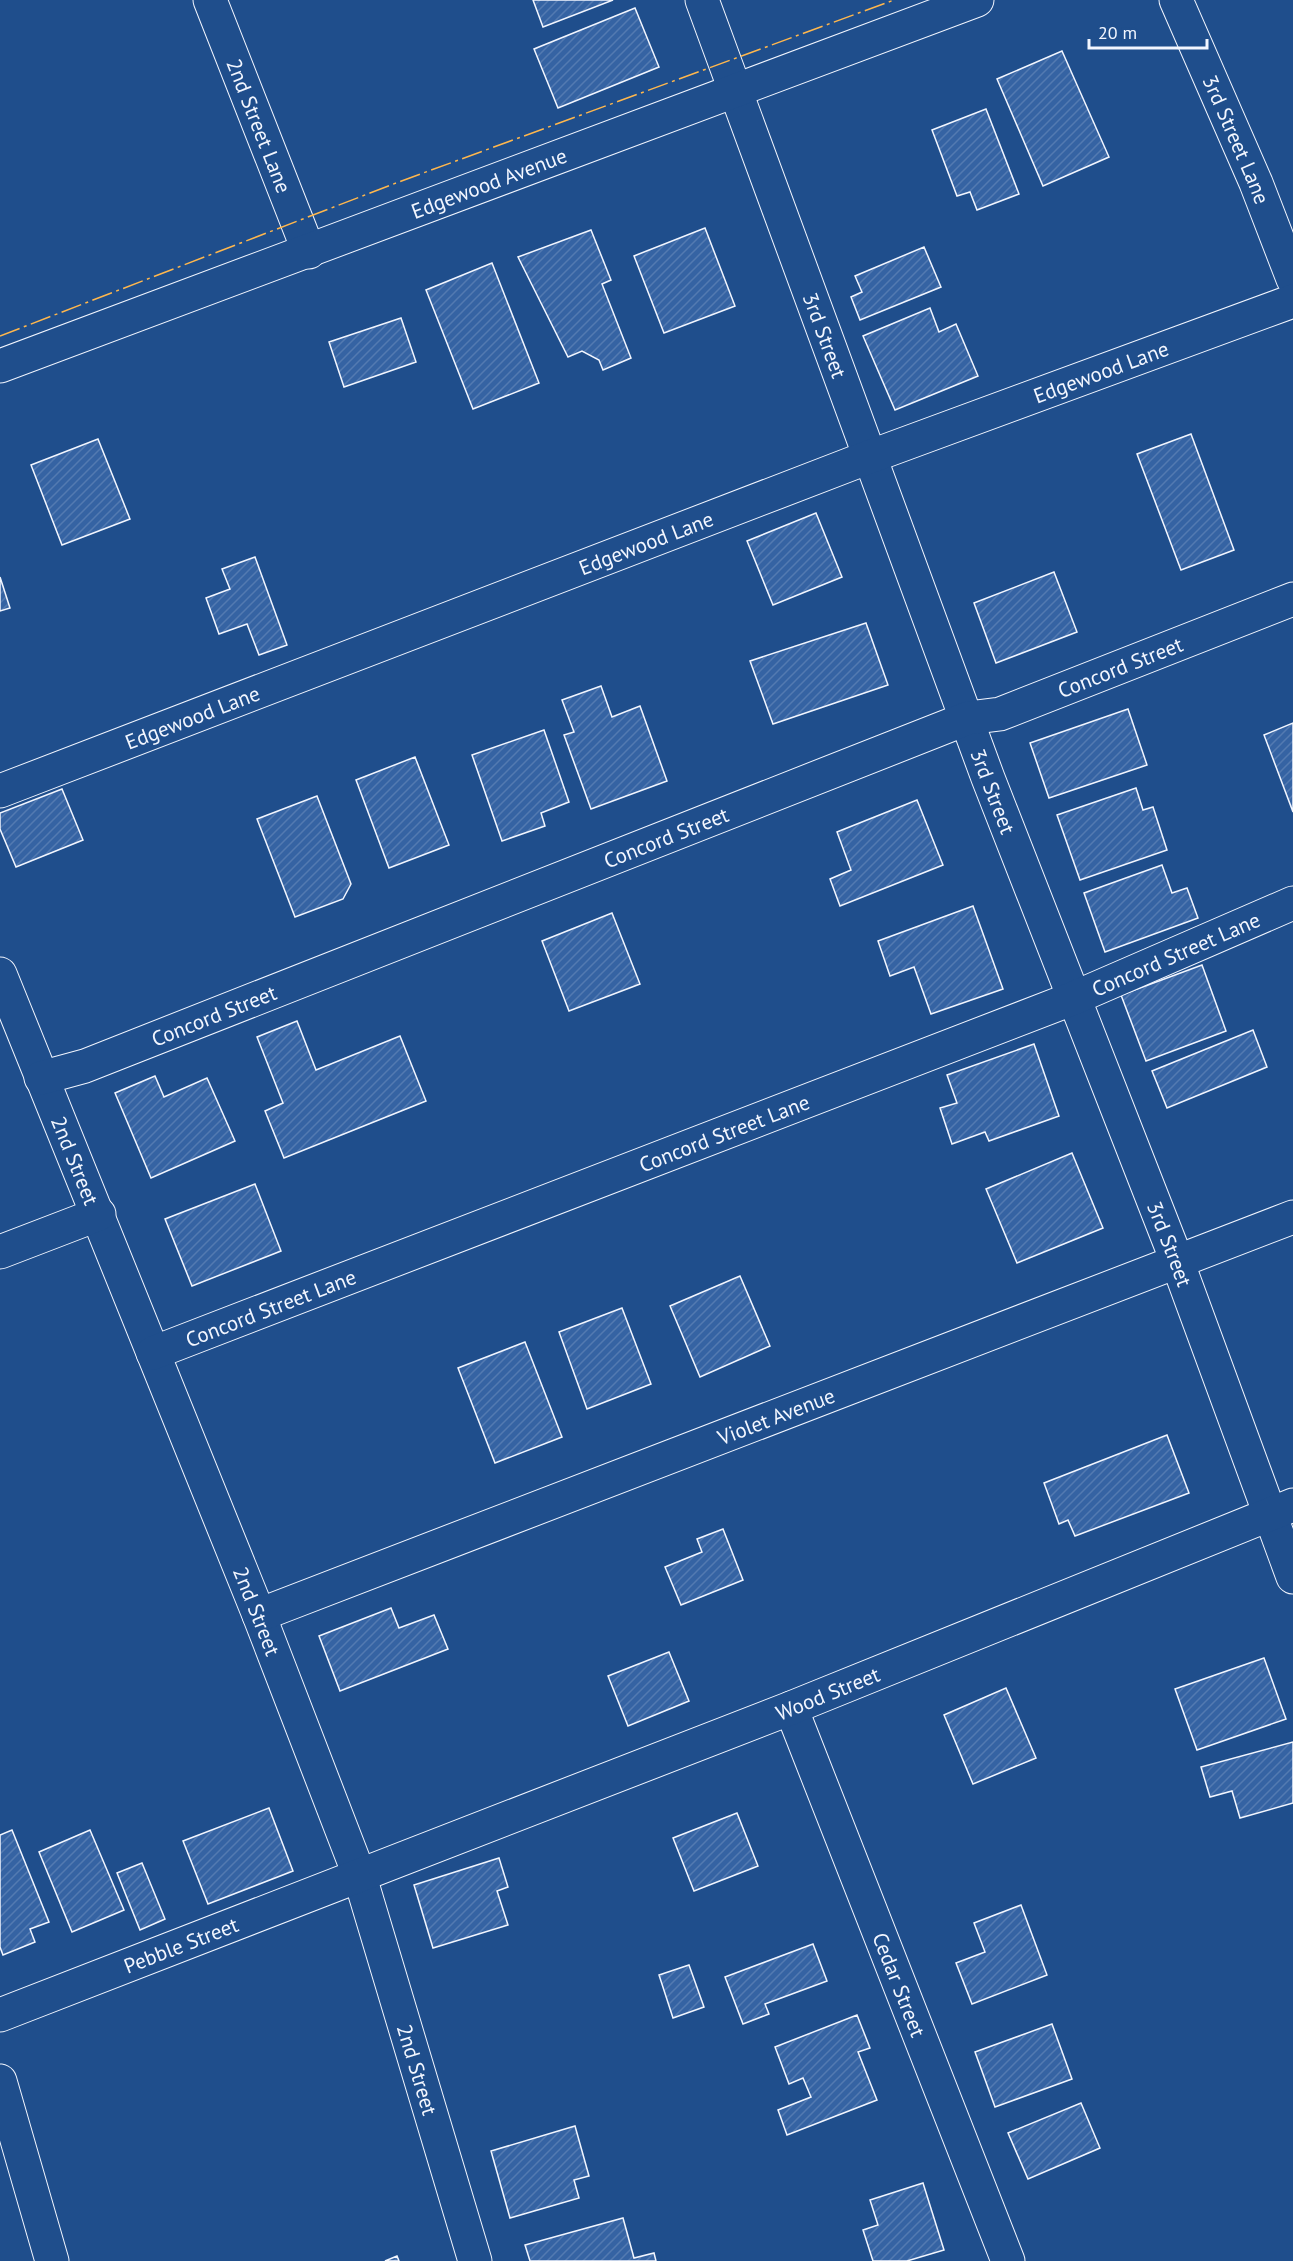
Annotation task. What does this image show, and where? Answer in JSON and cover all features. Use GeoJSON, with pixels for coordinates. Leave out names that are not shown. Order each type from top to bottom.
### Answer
{"type":"FeatureCollection","features":[{"type":"Feature","properties":{"kind":"street","name":"2nd Street Lane"},"geometry":{"type":"LineString","coordinates":[[210,0],[309,252]]}},
{"type":"Feature","properties":{"kind":"street","name":"3rd Street"},"geometry":{"type":"LineString","coordinates":[[702,0],[869,457],[968,718],[988,778],[1177,1261],[1281,1511],[1293,1577]]}},
{"type":"Feature","properties":{"kind":"street","name":"Edgewood Avenue"},"geometry":{"type":"LineString","coordinates":[[0,366],[977,0]]}},
{"type":"Feature","properties":{"kind":"street","name":"3rd Street Lane"},"geometry":{"type":"LineString","coordinates":[[1176,0],[1256,183],[1293,279]]}},
{"type":"Feature","properties":{"kind":"street","name":"Edgewood Lane"},"geometry":{"type":"LineString","coordinates":[[0,791],[869,457],[1293,301]]}},
{"type":"Feature","properties":{"kind":"street","name":"Concord Street"},"geometry":{"type":"LineString","coordinates":[[41,1078],[85,1066],[968,718],[1000,714],[1293,599]]}},
{"type":"Feature","properties":{"kind":"street","name":"Concord Street Lane"},"geometry":{"type":"LineString","coordinates":[[153,1353],[1074,998],[1293,903]]}},
{"type":"Feature","properties":{"kind":"street","name":"2nd Street"},"geometry":{"type":"LineString","coordinates":[[0,974],[99,1214],[259,1615],[360,1877],[475,2261]]}},
{"type":"Feature","properties":{"kind":"street"},"geometry":{"type":"LineString","coordinates":[[0,1252],[99,1214]]}},
{"type":"Feature","properties":{"kind":"street","name":"Violet Avenue"},"geometry":{"type":"LineString","coordinates":[[259,1615],[1293,1217]]}},
{"type":"Feature","properties":{"kind":"street","name":"Wood Street"},"geometry":{"type":"LineString","coordinates":[[360,1877],[791,1708],[1281,1511]]}},
{"type":"Feature","properties":{"kind":"street","name":"Cedar Street"},"geometry":{"type":"LineString","coordinates":[[791,1708],[1008,2261]]}},
{"type":"Feature","properties":{"kind":"street","name":"Pebble Street"},"geometry":{"type":"LineString","coordinates":[[0,2015],[360,1877]]}},
{"type":"Feature","properties":{"kind":"street"},"geometry":{"type":"LineString","coordinates":[[0,2081],[52,2261]]}},
{"type":"Feature","properties":{"kind":"building"},"geometry":{"type":"Polygon","coordinates":[[[533,0],[613,0],[543,27],[533,0]]]}},
{"type":"Feature","properties":{"kind":"building"},"geometry":{"type":"Polygon","coordinates":[[[635,8],[659,67],[558,108],[534,49],[635,8]]]}},
{"type":"Feature","properties":{"kind":"building"},"geometry":{"type":"Polygon","coordinates":[[[1062,51],[1109,157],[1043,186],[997,79],[1062,51]]]}},
{"type":"Feature","properties":{"kind":"building"},"geometry":{"type":"Polygon","coordinates":[[[986,109],[1019,194],[977,210],[970,192],[957,196],[932,130],[986,109]]]}},
{"type":"Feature","properties":{"kind":"building"},"geometry":{"type":"Polygon","coordinates":[[[705,228],[735,306],[664,333],[634,256],[705,228]]]}},
{"type":"Feature","properties":{"kind":"building"},"geometry":{"type":"Polygon","coordinates":[[[591,230],[611,280],[602,284],[631,358],[603,370],[599,360],[582,351],[568,357],[518,257],[591,230]]]}},
{"type":"Feature","properties":{"kind":"building"},"geometry":{"type":"Polygon","coordinates":[[[924,247],[941,287],[860,320],[851,297],[862,292],[855,276],[924,247]]]}},
{"type":"Feature","properties":{"kind":"building"},"geometry":{"type":"Polygon","coordinates":[[[492,263],[539,383],[473,409],[426,290],[492,263]]]}},
{"type":"Feature","properties":{"kind":"building"},"geometry":{"type":"Polygon","coordinates":[[[930,308],[939,332],[956,324],[978,376],[895,410],[863,336],[930,308]]]}},
{"type":"Feature","properties":{"kind":"building"},"geometry":{"type":"Polygon","coordinates":[[[401,318],[416,362],[344,387],[329,342],[401,318]]]}},
{"type":"Feature","properties":{"kind":"building"},"geometry":{"type":"Polygon","coordinates":[[[1191,434],[1234,550],[1181,570],[1137,454],[1191,434]]]}},
{"type":"Feature","properties":{"kind":"building"},"geometry":{"type":"Polygon","coordinates":[[[98,439],[130,519],[62,545],[31,465],[98,439]]]}},
{"type":"Feature","properties":{"kind":"building"},"geometry":{"type":"Polygon","coordinates":[[[816,513],[842,577],[773,605],[747,541],[816,513]]]}},
{"type":"Feature","properties":{"kind":"building"},"geometry":{"type":"Polygon","coordinates":[[[255,557],[287,645],[259,655],[247,624],[219,634],[206,598],[230,589],[222,569],[255,557]]]}},
{"type":"Feature","properties":{"kind":"building"},"geometry":{"type":"Polygon","coordinates":[[[1054,572],[1077,632],[996,663],[974,603],[1054,572]]]}},
{"type":"Feature","properties":{"kind":"building"},"geometry":{"type":"Polygon","coordinates":[[[0,577],[10,608],[0,611],[0,577]]]}},
{"type":"Feature","properties":{"kind":"building"},"geometry":{"type":"Polygon","coordinates":[[[866,623],[888,685],[773,724],[750,661],[866,623]]]}},
{"type":"Feature","properties":{"kind":"building"},"geometry":{"type":"Polygon","coordinates":[[[601,686],[612,717],[640,706],[667,781],[591,809],[564,735],[574,732],[562,700],[601,686]]]}},
{"type":"Feature","properties":{"kind":"building"},"geometry":{"type":"Polygon","coordinates":[[[1128,709],[1147,765],[1049,798],[1030,743],[1128,709]]]}},
{"type":"Feature","properties":{"kind":"building"},"geometry":{"type":"Polygon","coordinates":[[[1293,723],[1293,812],[1264,735],[1293,723]]]}},
{"type":"Feature","properties":{"kind":"building"},"geometry":{"type":"Polygon","coordinates":[[[544,730],[569,802],[541,813],[545,826],[502,841],[472,755],[544,730]]]}},
{"type":"Feature","properties":{"kind":"building"},"geometry":{"type":"Polygon","coordinates":[[[415,757],[449,845],[389,868],[356,780],[415,757]]]}},
{"type":"Feature","properties":{"kind":"building"},"geometry":{"type":"Polygon","coordinates":[[[1136,788],[1143,810],[1153,807],[1167,850],[1080,880],[1057,815],[1136,788]]]}},
{"type":"Feature","properties":{"kind":"building"},"geometry":{"type":"Polygon","coordinates":[[[62,789],[83,840],[16,867],[0,829],[0,813],[62,789]]]}},
{"type":"Feature","properties":{"kind":"building"},"geometry":{"type":"Polygon","coordinates":[[[317,796],[351,884],[343,899],[295,917],[257,819],[317,796]]]}},
{"type":"Feature","properties":{"kind":"building"},"geometry":{"type":"Polygon","coordinates":[[[917,800],[943,865],[840,906],[830,879],[851,870],[837,832],[917,800]]]}},
{"type":"Feature","properties":{"kind":"building"},"geometry":{"type":"Polygon","coordinates":[[[1162,865],[1172,893],[1187,888],[1198,918],[1105,952],[1084,893],[1162,865]]]}},
{"type":"Feature","properties":{"kind":"building"},"geometry":{"type":"Polygon","coordinates":[[[973,906],[1003,989],[931,1014],[914,967],[890,976],[878,941],[973,906]]]}},
{"type":"Feature","properties":{"kind":"building"},"geometry":{"type":"Polygon","coordinates":[[[612,913],[640,984],[569,1011],[542,941],[612,913]]]}},
{"type":"Feature","properties":{"kind":"building"},"geometry":{"type":"Polygon","coordinates":[[[1202,965],[1226,1031],[1146,1061],[1121,995],[1202,965]]]}},
{"type":"Feature","properties":{"kind":"building"},"geometry":{"type":"Polygon","coordinates":[[[297,1021],[316,1070],[400,1036],[426,1101],[284,1158],[265,1111],[283,1103],[257,1037],[297,1021]]]}},
{"type":"Feature","properties":{"kind":"building"},"geometry":{"type":"Polygon","coordinates":[[[1253,1030],[1267,1067],[1167,1108],[1152,1071],[1253,1030]]]}},
{"type":"Feature","properties":{"kind":"building"},"geometry":{"type":"Polygon","coordinates":[[[1034,1044],[1059,1116],[989,1141],[985,1132],[952,1144],[940,1108],[957,1103],[947,1075],[1034,1044]]]}},
{"type":"Feature","properties":{"kind":"building"},"geometry":{"type":"Polygon","coordinates":[[[155,1076],[164,1097],[207,1078],[235,1141],[151,1178],[115,1093],[155,1076]]]}},
{"type":"Feature","properties":{"kind":"building"},"geometry":{"type":"Polygon","coordinates":[[[1072,1153],[1103,1228],[1017,1263],[986,1189],[1072,1153]]]}},
{"type":"Feature","properties":{"kind":"building"},"geometry":{"type":"Polygon","coordinates":[[[255,1184],[281,1251],[192,1286],[165,1219],[255,1184]]]}},
{"type":"Feature","properties":{"kind":"building"},"geometry":{"type":"Polygon","coordinates":[[[740,1276],[770,1346],[700,1377],[670,1306],[740,1276]]]}},
{"type":"Feature","properties":{"kind":"building"},"geometry":{"type":"Polygon","coordinates":[[[622,1308],[651,1384],[587,1409],[559,1332],[622,1308]]]}},
{"type":"Feature","properties":{"kind":"building"},"geometry":{"type":"Polygon","coordinates":[[[525,1342],[562,1437],[495,1463],[458,1368],[525,1342]]]}},
{"type":"Feature","properties":{"kind":"building"},"geometry":{"type":"Polygon","coordinates":[[[1167,1435],[1189,1493],[1075,1536],[1068,1520],[1059,1524],[1044,1483],[1167,1435]]]}},
{"type":"Feature","properties":{"kind":"building"},"geometry":{"type":"Polygon","coordinates":[[[723,1529],[743,1580],[681,1605],[665,1567],[702,1552],[697,1539],[723,1529]]]}},
{"type":"Feature","properties":{"kind":"building"},"geometry":{"type":"Polygon","coordinates":[[[391,1608],[399,1628],[434,1615],[448,1649],[340,1691],[319,1636],[391,1608]]]}},
{"type":"Feature","properties":{"kind":"building"},"geometry":{"type":"Polygon","coordinates":[[[669,1652],[689,1701],[628,1726],[608,1676],[669,1652]]]}},
{"type":"Feature","properties":{"kind":"building"},"geometry":{"type":"Polygon","coordinates":[[[1264,1658],[1286,1719],[1197,1750],[1175,1689],[1264,1658]]]}},
{"type":"Feature","properties":{"kind":"building"},"geometry":{"type":"Polygon","coordinates":[[[1006,1688],[1036,1758],[973,1784],[944,1715],[1006,1688]]]}},
{"type":"Feature","properties":{"kind":"building"},"geometry":{"type":"Polygon","coordinates":[[[1293,1742],[1293,1803],[1240,1818],[1232,1791],[1210,1797],[1201,1767],[1293,1742]]]}},
{"type":"Feature","properties":{"kind":"building"},"geometry":{"type":"Polygon","coordinates":[[[269,1808],[293,1871],[208,1904],[183,1841],[269,1808]]]}},
{"type":"Feature","properties":{"kind":"building"},"geometry":{"type":"Polygon","coordinates":[[[737,1813],[758,1866],[694,1891],[673,1838],[737,1813]]]}},
{"type":"Feature","properties":{"kind":"building"},"geometry":{"type":"Polygon","coordinates":[[[12,1830],[49,1922],[30,1929],[35,1942],[3,1955],[0,1947],[0,1835],[12,1830]]]}},
{"type":"Feature","properties":{"kind":"building"},"geometry":{"type":"Polygon","coordinates":[[[90,1830],[124,1910],[72,1932],[39,1852],[90,1830]]]}},
{"type":"Feature","properties":{"kind":"building"},"geometry":{"type":"Polygon","coordinates":[[[499,1858],[508,1887],[497,1891],[508,1925],[433,1948],[414,1885],[499,1858]]]}},
{"type":"Feature","properties":{"kind":"building"},"geometry":{"type":"Polygon","coordinates":[[[142,1863],[165,1919],[140,1930],[117,1873],[142,1863]]]}},
{"type":"Feature","properties":{"kind":"building"},"geometry":{"type":"Polygon","coordinates":[[[1021,1905],[1047,1975],[972,2004],[956,1963],[985,1952],[974,1923],[1021,1905]]]}},
{"type":"Feature","properties":{"kind":"building"},"geometry":{"type":"Polygon","coordinates":[[[813,1944],[827,1981],[765,2004],[769,2014],[743,2024],[725,1977],[813,1944]]]}},
{"type":"Feature","properties":{"kind":"building"},"geometry":{"type":"Polygon","coordinates":[[[689,1965],[704,2007],[673,2018],[659,1975],[689,1965]]]}},
{"type":"Feature","properties":{"kind":"building"},"geometry":{"type":"Polygon","coordinates":[[[857,2015],[870,2048],[858,2052],[877,2100],[787,2135],[778,2110],[811,2097],[803,2078],[789,2084],[775,2047],[857,2015]]]}},
{"type":"Feature","properties":{"kind":"building"},"geometry":{"type":"Polygon","coordinates":[[[1052,2024],[1072,2079],[995,2107],[975,2052],[1052,2024]]]}},
{"type":"Feature","properties":{"kind":"building"},"geometry":{"type":"Polygon","coordinates":[[[1081,2103],[1100,2148],[1028,2179],[1008,2133],[1081,2103]]]}},
{"type":"Feature","properties":{"kind":"building"},"geometry":{"type":"Polygon","coordinates":[[[575,2126],[589,2176],[574,2180],[579,2198],[510,2218],[491,2151],[575,2126]]]}},
{"type":"Feature","properties":{"kind":"building"},"geometry":{"type":"Polygon","coordinates":[[[923,2183],[944,2250],[907,2261],[873,2261],[863,2230],[878,2225],[870,2200],[923,2183]]]}},
{"type":"Feature","properties":{"kind":"building"},"geometry":{"type":"Polygon","coordinates":[[[623,2218],[634,2258],[654,2253],[656,2261],[530,2261],[525,2245],[623,2218]]]}},
{"type":"Feature","properties":{"kind":"building"},"geometry":{"type":"Polygon","coordinates":[[[397,2256],[399,2261],[385,2261],[397,2256]]]}},
{"type":"Feature","properties":{"kind":"power"},"geometry":{"type":"LineString","coordinates":[[0,336],[396,183],[894,0]]}}]}
